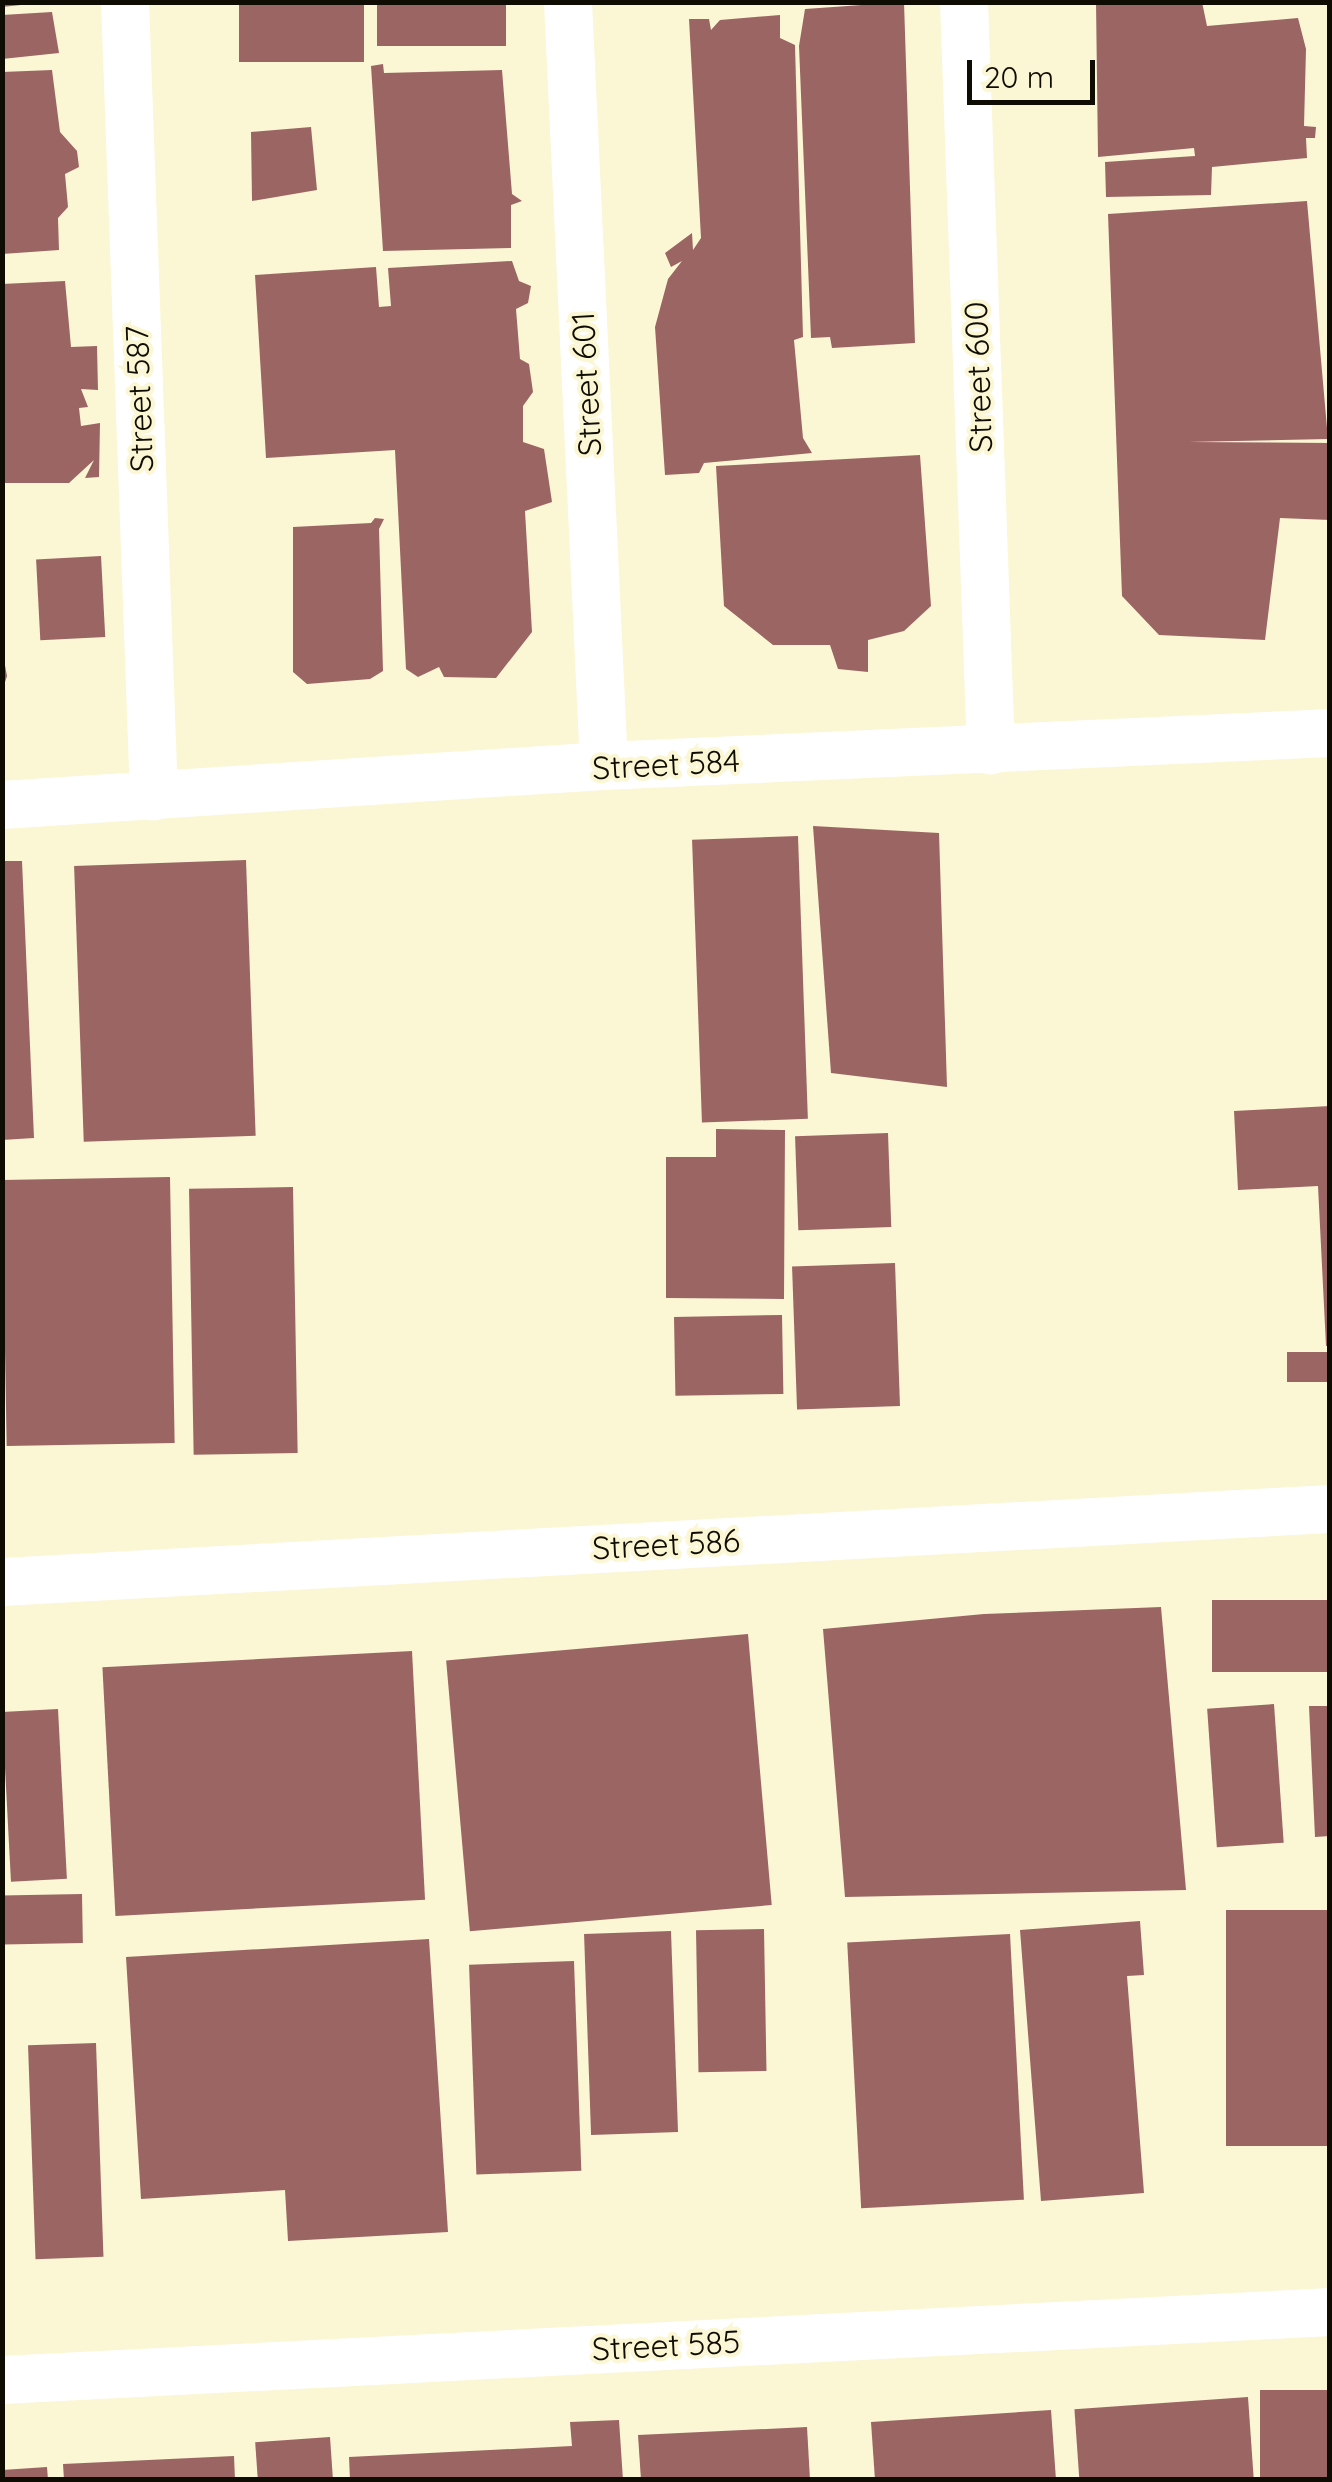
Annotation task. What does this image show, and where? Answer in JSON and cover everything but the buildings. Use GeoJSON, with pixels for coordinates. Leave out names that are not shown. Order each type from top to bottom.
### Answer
{"type":"FeatureCollection","features":[{"type":"Feature","properties":{"kind":"street","name":"Street 587"},"geometry":{"type":"LineString","coordinates":[[124,2],[154,796]]}},
{"type":"Feature","properties":{"kind":"street","name":"Street 601"},"geometry":{"type":"LineString","coordinates":[[568,2],[604,766]]}},
{"type":"Feature","properties":{"kind":"street","name":"Street 600"},"geometry":{"type":"LineString","coordinates":[[964,2],[991,751]]}},
{"type":"Feature","properties":{"kind":"street","name":"Street 584"},"geometry":{"type":"LineString","coordinates":[[2,805],[604,766],[1330,733]]}},
{"type":"Feature","properties":{"kind":"street","name":"Street 586"},"geometry":{"type":"LineString","coordinates":[[2,1582],[1330,1509]]}},
{"type":"Feature","properties":{"kind":"street","name":"Street 585"},"geometry":{"type":"LineString","coordinates":[[2,2380],[1330,2312]]}}]}
